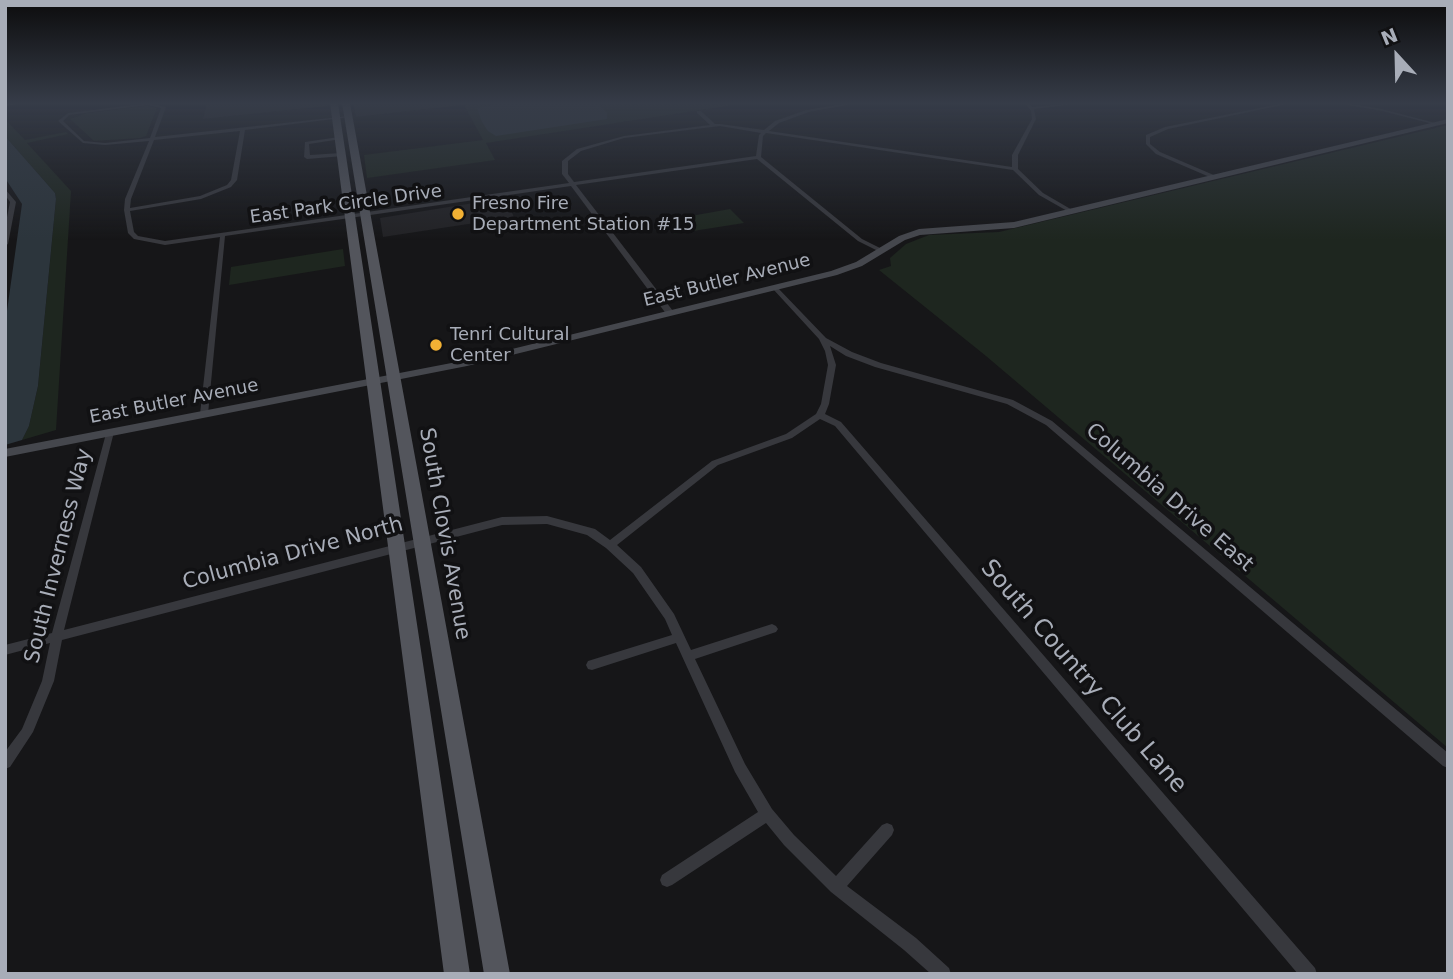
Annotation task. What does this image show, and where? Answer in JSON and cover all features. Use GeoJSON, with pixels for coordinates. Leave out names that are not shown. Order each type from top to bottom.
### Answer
{"type":"FeatureCollection","features":[{"type":"Feature","properties":{"kind":"main road","name":"South Clovis Avenue"},"geometry":{"type":"LineString","coordinates":[[340,149],[394,379],[497,974]]}},
{"type":"Feature","properties":{"kind":"main road","name":"South Clovis Avenue"},"geometry":{"type":"LineString","coordinates":[[347,149],[358,217],[373,382],[457,974]]}},
{"type":"Feature","properties":{"kind":"street"},"geometry":{"type":"LineString","coordinates":[[148,149],[128,199],[127,210],[201,197],[229,186],[234,180],[240,149]]}},
{"type":"Feature","properties":{"kind":"street"},"geometry":{"type":"LineString","coordinates":[[307,149],[307,157],[311,159],[336,149]]}},
{"type":"Feature","properties":{"kind":"street"},"geometry":{"type":"LineString","coordinates":[[584,149],[568,157],[563,165],[565,174],[670,313]]}},
{"type":"Feature","properties":{"kind":"street"},"geometry":{"type":"LineString","coordinates":[[759,149],[758,157],[860,240],[880,250]]}},
{"type":"Feature","properties":{"kind":"street"},"geometry":{"type":"LineString","coordinates":[[881,149],[1015,169],[1041,194],[1071,211]]}},
{"type":"Feature","properties":{"kind":"street"},"geometry":{"type":"LineString","coordinates":[[1015,169],[1014,155],[1018,149]]}},
{"type":"Feature","properties":{"kind":"street"},"geometry":{"type":"LineString","coordinates":[[1152,149],[1214,177]]}},
{"type":"Feature","properties":{"kind":"street","name":"East Butler Avenue"},"geometry":{"type":"LineString","coordinates":[[5,453],[394,379],[853,267],[880,250],[919,232],[1003,227],[1331,149]]}},
{"type":"Feature","properties":{"kind":"street","name":"East Park Circle Drive"},"geometry":{"type":"LineString","coordinates":[[127,210],[131,233],[136,239],[146,242],[181,243],[758,157]]}},
{"type":"Feature","properties":{"kind":"street"},"geometry":{"type":"LineString","coordinates":[[5,191],[13,202],[8,217],[5,244]]}},
{"type":"Feature","properties":{"kind":"street"},"geometry":{"type":"LineString","coordinates":[[204,414],[223,237]]}},
{"type":"Feature","properties":{"kind":"street"},"geometry":{"type":"LineString","coordinates":[[610,545],[715,463],[789,436],[820,415],[825,404],[832,365],[830,351],[822,338],[775,288]]}},
{"type":"Feature","properties":{"kind":"street","name":"Columbia Drive East"},"geometry":{"type":"LineString","coordinates":[[822,338],[849,354],[1010,402],[1049,423],[1448,762]]}},
{"type":"Feature","properties":{"kind":"street","name":"South Country Club Lane"},"geometry":{"type":"LineString","coordinates":[[820,415],[838,424],[1309,974]]}},
{"type":"Feature","properties":{"kind":"street","name":"South Inverness Way"},"geometry":{"type":"LineString","coordinates":[[5,763],[27,732],[48,681],[57,636],[110,432]]}},
{"type":"Feature","properties":{"kind":"street","name":"Columbia Drive North"},"geometry":{"type":"LineString","coordinates":[[5,650],[478,525],[523,519],[569,525],[591,532],[610,545],[646,581],[680,637],[740,768],[768,814],[789,840],[836,887],[910,944],[943,974]]}},
{"type":"Feature","properties":{"kind":"street"},"geometry":{"type":"LineString","coordinates":[[689,656],[772,629]]}},
{"type":"Feature","properties":{"kind":"street"},"geometry":{"type":"LineString","coordinates":[[592,665],[680,637]]}},
{"type":"Feature","properties":{"kind":"street"},"geometry":{"type":"LineString","coordinates":[[667,880],[768,814]]}},
{"type":"Feature","properties":{"kind":"street"},"geometry":{"type":"LineString","coordinates":[[836,887],[887,830]]}},
{"type":"Feature","properties":{"kind":"shaded area"},"geometry":{"type":"Polygon","coordinates":[[[5,149],[16,149],[55,193],[56,199],[38,386],[29,426],[22,440],[5,445],[5,325],[22,204],[5,178],[5,149]]]}},
{"type":"Feature","properties":{"kind":"shaded area"},"geometry":{"type":"Polygon","coordinates":[[[16,149],[32,149],[71,191],[56,430],[22,440],[29,426],[38,386],[55,193],[16,149]]]}},
{"type":"Feature","properties":{"kind":"shaded area"},"geometry":{"type":"Polygon","coordinates":[[[414,149],[489,149],[495,160],[367,178],[364,155],[414,149]]]}},
{"type":"Feature","properties":{"kind":"shaded area"},"geometry":{"type":"Polygon","coordinates":[[[1349,149],[1448,149],[1448,748],[986,356],[879,270],[891,266],[890,258],[906,244],[929,235],[999,232],[1349,149]]]}},
{"type":"Feature","properties":{"kind":"shaded area"},"geometry":{"type":"Polygon","coordinates":[[[505,198],[514,217],[383,237],[380,218],[505,198]]]}},
{"type":"Feature","properties":{"kind":"shaded area"},"geometry":{"type":"Polygon","coordinates":[[[730,209],[744,223],[674,234],[663,221],[730,209]]]}},
{"type":"Feature","properties":{"kind":"shaded area"},"geometry":{"type":"Polygon","coordinates":[[[343,249],[345,266],[229,285],[231,267],[343,249]]]}},
{"type":"Feature","properties":{"kind":"place","name":"Fresno Fire Department Station #15"},"geometry":{"type":"Point","coordinates":[458,214]}},
{"type":"Feature","properties":{"kind":"place","name":"Tenri Cultural Center"},"geometry":{"type":"Point","coordinates":[436,345]}}]}
